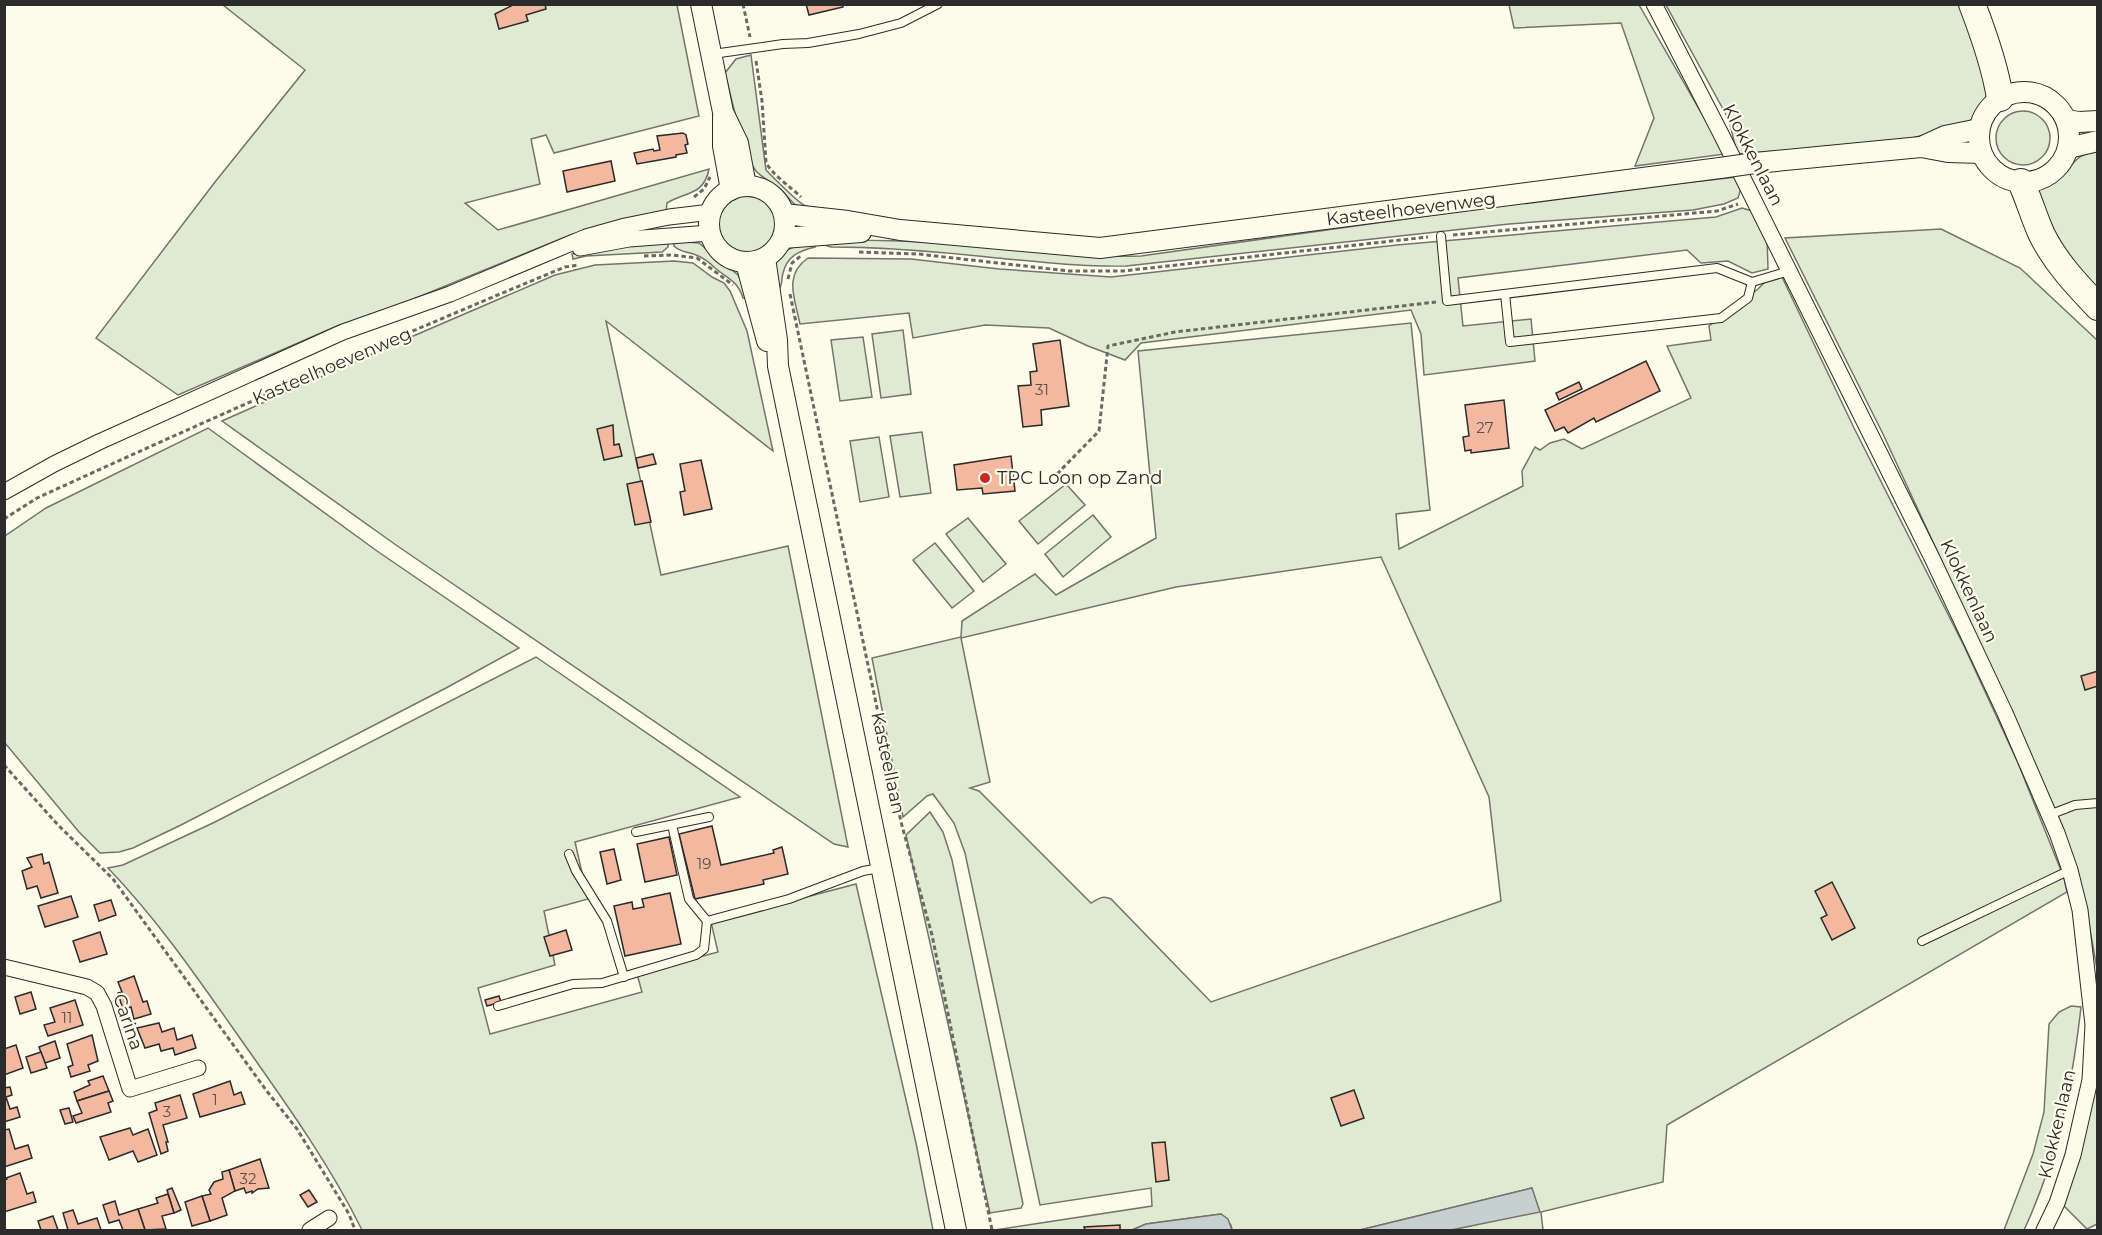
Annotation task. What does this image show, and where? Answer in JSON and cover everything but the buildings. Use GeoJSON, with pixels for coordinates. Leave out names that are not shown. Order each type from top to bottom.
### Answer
{"type":"FeatureCollection","features":[{"type":"Feature","properties":{"kind":"highway"},"geometry":{"type":"LineString","coordinates":[[1972,4],[1983,31],[2000,98]]}},
{"type":"Feature","properties":{"kind":"highway"},"geometry":{"type":"LineString","coordinates":[[2021,182],[2041,234],[2052,253],[2097,307]]}},
{"type":"Feature","properties":{"kind":"street"},"geometry":{"type":"LineString","coordinates":[[701,4],[723,112],[723,146],[739,188]]}},
{"type":"Feature","properties":{"kind":"street","name":"Klokkenlaan"},"geometry":{"type":"LineString","coordinates":[[1654,4],[1932,558],[2005,713],[2070,870],[2080,910],[2095,1024],[2090,1080],[2073,1155],[2057,1203],[2044,1230]]}},
{"type":"Feature","properties":{"kind":"street"},"geometry":{"type":"LineString","coordinates":[[2019,92],[2038,93],[2050,99],[2060,108],[2066,120],[2069,133],[2068,148],[2061,163],[2050,174],[2036,180],[2021,182],[2008,179],[1987,164],[1981,153],[1978,140],[1983,117],[1990,106],[2000,98],[2019,92]]}},
{"type":"Feature","properties":{"kind":"street"},"geometry":{"type":"LineString","coordinates":[[2066,120],[2097,121]]}},
{"type":"Feature","properties":{"kind":"street","name":"Kasteelhoevenweg"},"geometry":{"type":"LineString","coordinates":[[1921,147],[1946,136],[1979,129]]}},
{"type":"Feature","properties":{"kind":"street"},"geometry":{"type":"LineString","coordinates":[[2068,148],[2097,141]]}},
{"type":"Feature","properties":{"kind":"street","name":"Kasteelhoevenweg"},"geometry":{"type":"LineString","coordinates":[[783,238],[900,230],[1100,248],[1755,163],[1921,147],[1948,152],[1981,153]]}},
{"type":"Feature","properties":{"kind":"street"},"geometry":{"type":"LineString","coordinates":[[739,188],[763,189],[781,206],[784,214],[785,230],[779,246],[756,260],[726,256],[716,246],[710,233],[711,212],[719,199],[739,188]]}},
{"type":"Feature","properties":{"kind":"street","name":"Kasteelhoevenweg"},"geometry":{"type":"LineString","coordinates":[[4,492],[54,464],[204,393],[343,332],[406,312],[586,237],[625,226],[711,212]]}},
{"type":"Feature","properties":{"kind":"street","name":"Kasteelhoevenweg"},"geometry":{"type":"LineString","coordinates":[[784,214],[821,234]]}},
{"type":"Feature","properties":{"kind":"street","name":"Kasteelhoevenweg"},"geometry":{"type":"LineString","coordinates":[[547,254],[629,239],[710,233]]}},
{"type":"Feature","properties":{"kind":"street","name":"Kasteellaan"},"geometry":{"type":"LineString","coordinates":[[756,260],[755,301],[778,366],[956,1230]]}},
{"type":"Feature","properties":{"kind":"street","name":"Carina"},"geometry":{"type":"LineString","coordinates":[[4,967],[87,987],[98,993],[130,1089],[198,1068]]}},
{"type":"Feature","properties":{"kind":"street"},"geometry":{"type":"LineString","coordinates":[[310,1230],[329,1218]]}},
{"type":"Feature","properties":{"kind":"lane"},"geometry":{"type":"LineString","coordinates":[[711,54],[808,43],[859,34],[901,23],[938,5]]}},
{"type":"Feature","properties":{"kind":"lane"},"geometry":{"type":"LineString","coordinates":[[1441,236],[1447,300],[1716,267],[1752,282],[1789,271]]}},
{"type":"Feature","properties":{"kind":"lane"},"geometry":{"type":"LineString","coordinates":[[1505,294],[1510,342],[1721,318],[1748,298],[1752,282]]}},
{"type":"Feature","properties":{"kind":"lane"},"geometry":{"type":"LineString","coordinates":[[2049,815],[2076,806],[2097,803]]}},
{"type":"Feature","properties":{"kind":"lane"},"geometry":{"type":"LineString","coordinates":[[636,832],[709,817]]}},
{"type":"Feature","properties":{"kind":"lane"},"geometry":{"type":"LineString","coordinates":[[498,1006],[573,984],[602,983],[624,977],[696,955],[704,949],[707,921],[689,898],[672,825]]}},
{"type":"Feature","properties":{"kind":"lane"},"geometry":{"type":"LineString","coordinates":[[569,854],[576,871],[607,921],[624,977]]}},
{"type":"Feature","properties":{"kind":"lane"},"geometry":{"type":"LineString","coordinates":[[707,921],[789,899],[863,871],[880,868]]}},
{"type":"Feature","properties":{"kind":"lane"},"geometry":{"type":"LineString","coordinates":[[1922,941],[2070,870]]}},
{"type":"Feature","properties":{"kind":"path"},"geometry":{"type":"LineString","coordinates":[[743,4],[760,83],[768,169],[788,183],[801,198],[822,206],[821,234],[792,263],[787,284]]}},
{"type":"Feature","properties":{"kind":"path"},"geometry":{"type":"LineString","coordinates":[[687,199],[704,189],[713,170]]}},
{"type":"Feature","properties":{"kind":"path"},"geometry":{"type":"LineString","coordinates":[[1441,236],[1717,211],[1752,197]]}},
{"type":"Feature","properties":{"kind":"path"},"geometry":{"type":"LineString","coordinates":[[669,235],[672,255]]}},
{"type":"Feature","properties":{"kind":"path"},"geometry":{"type":"LineString","coordinates":[[642,256],[672,255],[697,258],[733,285],[737,294]]}},
{"type":"Feature","properties":{"kind":"path","name":"Kasteelhoevenweg"},"geometry":{"type":"LineString","coordinates":[[4,519],[38,498],[266,394],[565,267],[589,263]]}},
{"type":"Feature","properties":{"kind":"path","name":"Kasteellaan"},"geometry":{"type":"LineString","coordinates":[[790,294],[901,822],[932,935],[992,1230]]}},
{"type":"Feature","properties":{"kind":"path"},"geometry":{"type":"LineString","coordinates":[[1057,474],[1099,431],[1108,346],[1175,332],[1447,300]]}},
{"type":"Feature","properties":{"kind":"path"},"geometry":{"type":"LineString","coordinates":[[4,765],[59,826],[112,879],[297,1129],[349,1214],[355,1230]]}},
{"type":"Feature","properties":{"kind":"green space"},"geometry":{"type":"Polygon","coordinates":[[[223,5],[677,5],[699,116],[554,153],[546,135],[531,139],[540,184],[465,203],[498,230],[709,169],[706,178],[698,189],[667,203],[666,212],[632,218],[570,235],[389,309],[337,326],[178,395],[96,338],[215,182],[305,70],[223,5]]]}},
{"type":"Feature","properties":{"kind":"green space"},"geometry":{"type":"Polygon","coordinates":[[[1509,5],[1639,5],[1725,154],[1635,166],[1654,118],[1621,23],[1514,28],[1509,5]]]}},
{"type":"Feature","properties":{"kind":"green space"},"geometry":{"type":"Polygon","coordinates":[[[1666,5],[1967,5],[1988,97],[1968,124],[1896,142],[1737,154],[1729,120],[1666,5]]]}},
{"type":"Feature","properties":{"kind":"green space"},"geometry":{"type":"Polygon","coordinates":[[[751,55],[766,170],[798,201],[806,206],[815,207],[816,211],[798,207],[779,188],[761,176],[751,163],[725,73],[736,59],[751,55]]]}},
{"type":"Feature","properties":{"kind":"green space"},"geometry":{"type":"Polygon","coordinates":[[[2023,111],[2033,113],[2042,119],[2048,128],[2050,138],[2048,148],[2042,157],[2033,163],[2023,165],[2013,163],[2004,157],[1998,148],[1996,138],[1998,128],[2004,119],[2013,113],[2023,111]]]}},
{"type":"Feature","properties":{"kind":"green space"},"geometry":{"type":"Polygon","coordinates":[[[2097,152],[2097,298],[2073,274],[2036,189],[2056,180],[2083,155],[2097,152]]]}},
{"type":"Feature","properties":{"kind":"green space"},"geometry":{"type":"Polygon","coordinates":[[[1737,177],[1741,188],[1738,198],[1724,204],[1693,210],[1509,224],[1126,266],[1062,264],[935,252],[831,247],[827,246],[826,240],[924,242],[1081,255],[1141,256],[1583,194],[1737,177]]]}},
{"type":"Feature","properties":{"kind":"green space"},"geometry":{"type":"Polygon","coordinates":[[[747,191],[760,194],[770,201],[777,211],[780,224],[777,237],[770,247],[760,254],[747,257],[734,254],[724,247],[717,237],[714,224],[717,211],[724,201],[734,194],[747,191]]]}},
{"type":"Feature","properties":{"kind":"green space"},"geometry":{"type":"Polygon","coordinates":[[[1742,208],[1752,211],[1767,236],[1768,269],[1752,273],[1728,261],[1701,263],[1687,250],[1458,278],[1463,326],[1531,319],[1535,361],[1424,375],[1421,334],[1411,310],[1141,343],[1125,360],[1049,328],[985,325],[913,338],[909,313],[800,324],[793,288],[795,272],[808,258],[911,259],[999,269],[1111,277],[1397,245],[1716,217],[1742,208]]]}},
{"type":"Feature","properties":{"kind":"green space"},"geometry":{"type":"Polygon","coordinates":[[[1941,229],[2020,268],[2097,340],[2097,969],[2084,896],[2012,713],[1883,434],[1785,238],[1941,229]]]}},
{"type":"Feature","properties":{"kind":"green space"},"geometry":{"type":"Polygon","coordinates":[[[668,241],[668,247],[662,252],[586,256],[573,259],[572,254],[668,241]]]}},
{"type":"Feature","properties":{"kind":"green space"},"geometry":{"type":"Polygon","coordinates":[[[674,241],[699,243],[738,275],[748,298],[743,298],[735,283],[708,262],[699,256],[679,250],[674,246],[674,241]]]}},
{"type":"Feature","properties":{"kind":"green space"},"geometry":{"type":"Polygon","coordinates":[[[818,243],[815,247],[799,253],[787,262],[778,291],[772,277],[776,262],[787,250],[800,244],[818,243]]]}},
{"type":"Feature","properties":{"kind":"green space"},"geometry":{"type":"Polygon","coordinates":[[[674,261],[693,263],[724,283],[730,291],[747,331],[773,451],[606,321],[661,575],[788,546],[848,847],[834,844],[396,545],[222,421],[555,275],[595,265],[674,261]]]}},
{"type":"Feature","properties":{"kind":"green space"},"geometry":{"type":"Polygon","coordinates":[[[1782,277],[1854,428],[1964,646],[2018,763],[2064,878],[2067,892],[1667,1125],[1663,1182],[1541,1212],[1543,1230],[1451,1230],[1479,1224],[1532,1188],[1360,1230],[1232,1230],[1231,1225],[1221,1214],[1146,1224],[1132,1230],[995,1230],[1152,1206],[1151,1188],[1040,1205],[965,853],[954,823],[933,794],[927,796],[903,817],[872,658],[961,637],[962,621],[1035,574],[1056,595],[1156,538],[1138,351],[1411,323],[1430,510],[1396,514],[1399,549],[1523,486],[1522,471],[1535,447],[1540,450],[1550,443],[1564,439],[1582,449],[1691,398],[1667,346],[1711,340],[1709,326],[1766,281],[1782,277]],[[1381,557],[1176,587],[961,638],[990,782],[970,788],[979,791],[1091,903],[1103,897],[1111,899],[1211,1002],[1501,901],[1489,797],[1381,557]]]}},
{"type":"Feature","properties":{"kind":"green space"},"geometry":{"type":"Polygon","coordinates":[[[903,330],[911,394],[881,398],[872,334],[903,330]]]}},
{"type":"Feature","properties":{"kind":"green space"},"geometry":{"type":"Polygon","coordinates":[[[863,337],[872,397],[840,401],[831,340],[863,337]]]}},
{"type":"Feature","properties":{"kind":"green space"},"geometry":{"type":"Polygon","coordinates":[[[208,428],[377,551],[519,648],[181,825],[133,848],[119,852],[100,853],[79,832],[5,743],[5,536],[46,508],[208,428]]]}},
{"type":"Feature","properties":{"kind":"green space"},"geometry":{"type":"Polygon","coordinates":[[[922,432],[931,493],[900,497],[890,436],[922,432]]]}},
{"type":"Feature","properties":{"kind":"green space"},"geometry":{"type":"Polygon","coordinates":[[[879,437],[889,497],[860,502],[850,441],[879,437]]]}},
{"type":"Feature","properties":{"kind":"green space"},"geometry":{"type":"Polygon","coordinates":[[[1066,484],[1085,505],[1038,544],[1019,521],[1066,484]]]}},
{"type":"Feature","properties":{"kind":"green space"},"geometry":{"type":"Polygon","coordinates":[[[1093,515],[1111,537],[1063,577],[1045,554],[1093,515]]]}},
{"type":"Feature","properties":{"kind":"green space"},"geometry":{"type":"Polygon","coordinates":[[[968,518],[1006,564],[983,582],[946,534],[968,518]]]}},
{"type":"Feature","properties":{"kind":"green space"},"geometry":{"type":"Polygon","coordinates":[[[935,543],[974,591],[952,608],[913,560],[935,543]]]}},
{"type":"Feature","properties":{"kind":"green space"},"geometry":{"type":"Polygon","coordinates":[[[536,657],[740,797],[575,842],[588,899],[544,911],[555,965],[478,988],[490,1034],[642,992],[637,974],[718,952],[711,922],[856,884],[916,1143],[933,1230],[362,1230],[304,1130],[271,1082],[176,949],[108,868],[123,865],[215,822],[536,657]]]}},
{"type":"Feature","properties":{"kind":"green space"},"geometry":{"type":"Polygon","coordinates":[[[930,812],[943,832],[952,860],[1023,1204],[1021,1208],[990,1213],[906,835],[930,812]]]}},
{"type":"Feature","properties":{"kind":"green space"},"geometry":{"type":"Polygon","coordinates":[[[2071,1006],[2081,1007],[2068,1093],[2055,1148],[2024,1230],[2004,1230],[2033,1154],[2044,1112],[2049,1024],[2059,1012],[2071,1006]]]}},
{"type":"Feature","properties":{"kind":"green space"},"geometry":{"type":"Polygon","coordinates":[[[2097,1080],[2097,1224],[2087,1229],[2064,1206],[2097,1080]]]}},
{"type":"Feature","properties":{"kind":"shaded area"},"geometry":{"type":"Polygon","coordinates":[[[1532,1188],[1540,1212],[1451,1230],[1360,1230],[1532,1188]]]}},
{"type":"Feature","properties":{"kind":"shaded area"},"geometry":{"type":"Polygon","coordinates":[[[1221,1214],[1228,1219],[1232,1230],[1132,1230],[1146,1224],[1221,1214]]]}},
{"type":"Feature","properties":{"kind":"place","name":"TPC Loon op Zand"},"geometry":{"type":"Point","coordinates":[985,478]}}]}
